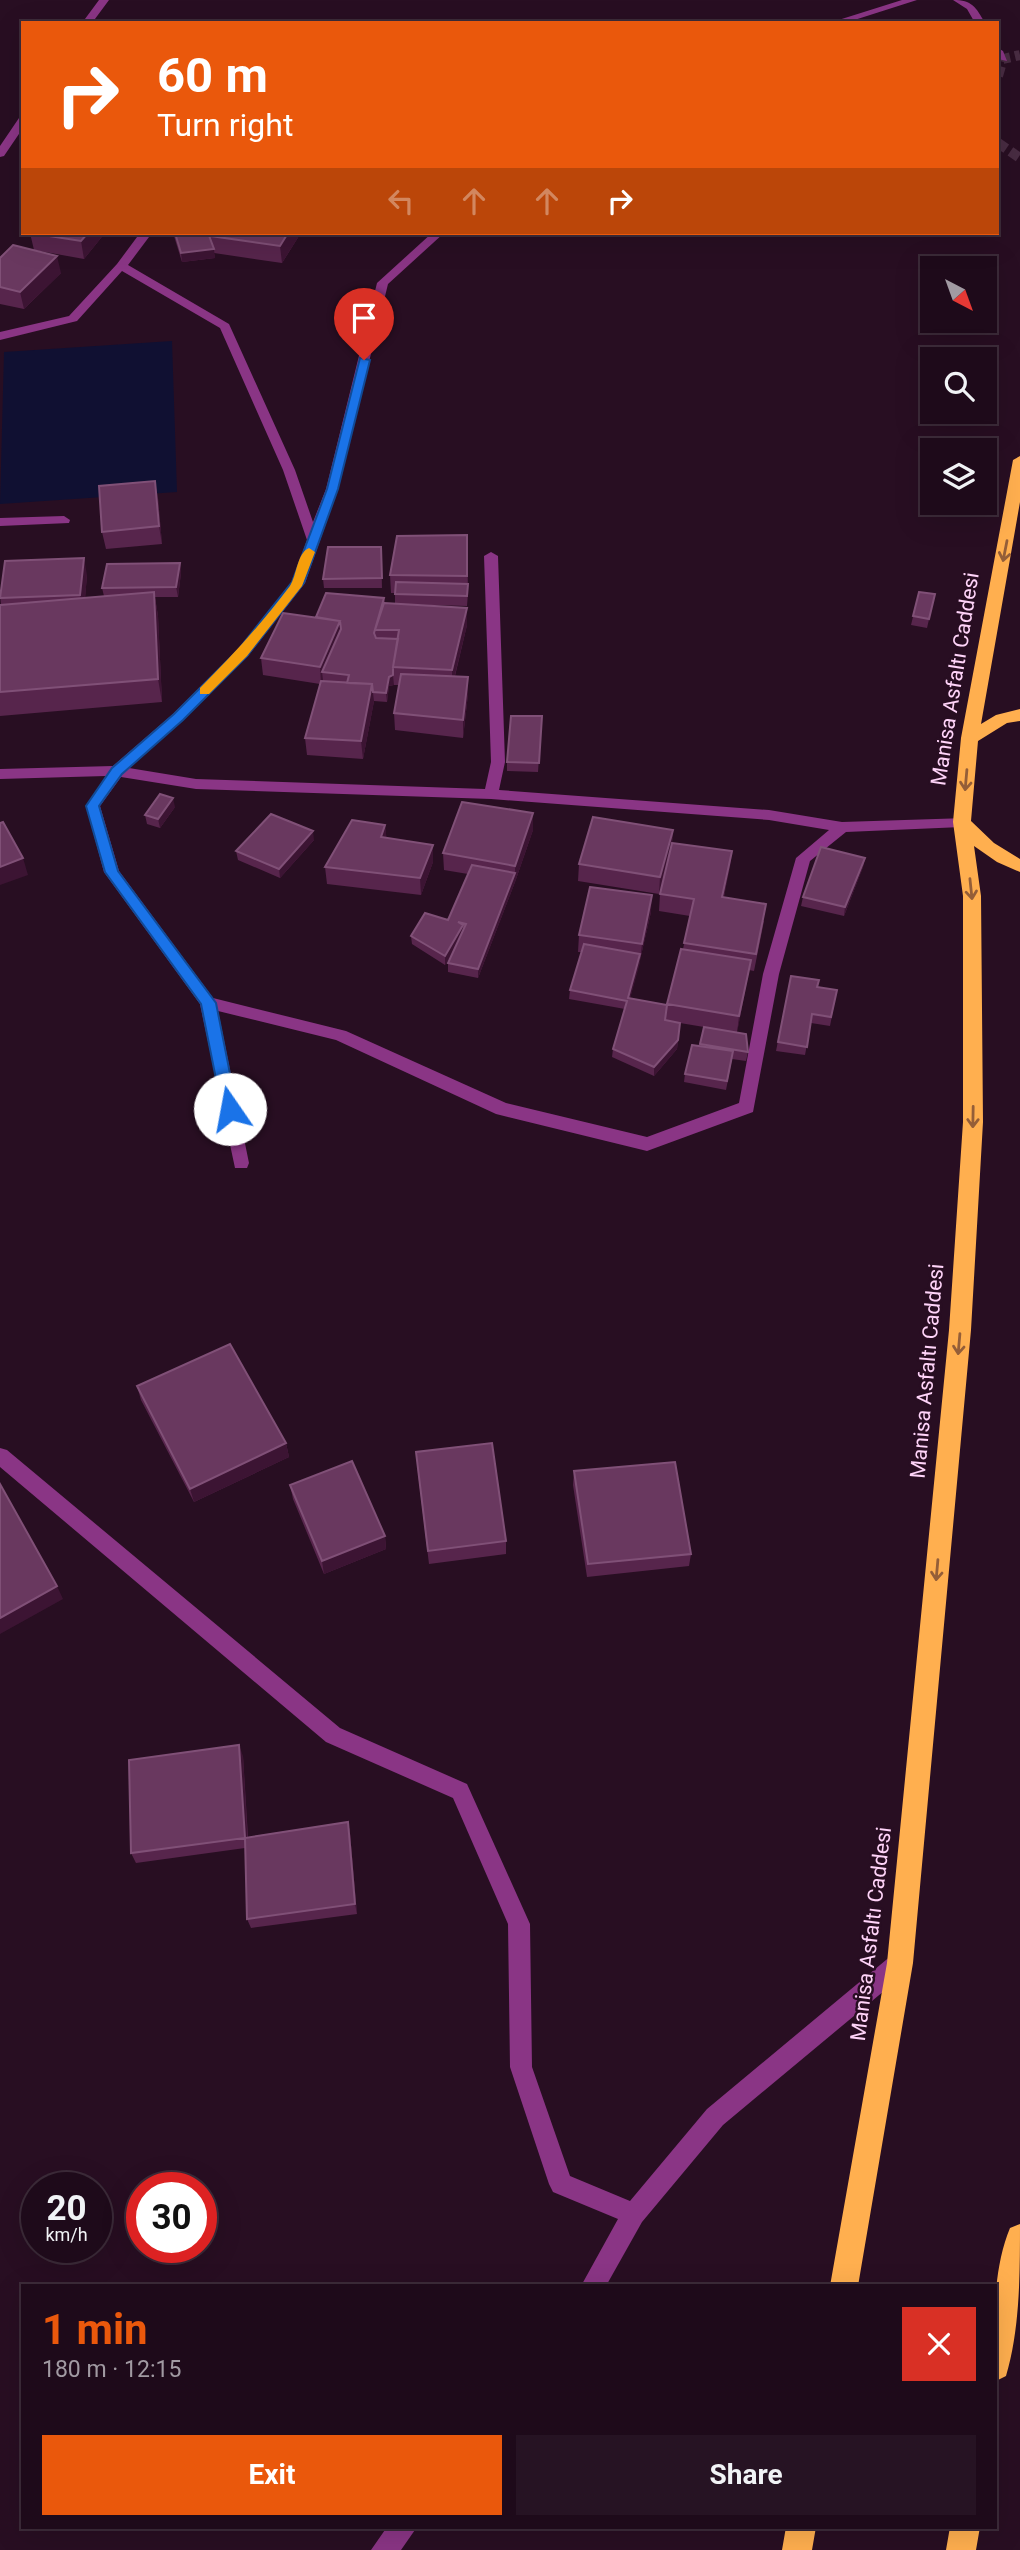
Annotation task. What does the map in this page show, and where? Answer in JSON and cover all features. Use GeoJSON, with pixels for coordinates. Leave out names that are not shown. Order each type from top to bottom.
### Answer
{"type":"FeatureCollection","features":[{"type":"Feature","properties":{"kind":"highway","name":"Manisa Asfaltı Caddesi"},"geometry":{"type":"LineString","coordinates":[[844,2284],[900,1963],[960,1330],[973,1122],[972,896],[962,822],[970,738],[1020,460]]}},
{"type":"Feature","properties":{"kind":"highway"},"geometry":{"type":"LineString","coordinates":[[970,738],[1002,719],[1020,715]]}},
{"type":"Feature","properties":{"kind":"highway"},"geometry":{"type":"LineString","coordinates":[[962,822],[978,841],[1009,862],[1020,866]]}},
{"type":"Feature","properties":{"kind":"highway"},"geometry":{"type":"LineString","coordinates":[[997,2361],[1020,2238]]}},
{"type":"Feature","properties":{"kind":"highway"},"geometry":{"type":"LineString","coordinates":[[797,2550],[801,2529]]}},
{"type":"Feature","properties":{"kind":"highway"},"geometry":{"type":"LineString","coordinates":[[961,2550],[965,2529]]}},
{"type":"Feature","properties":{"kind":"street"},"geometry":{"type":"LineString","coordinates":[[88,21],[104,0]]}},
{"type":"Feature","properties":{"kind":"street"},"geometry":{"type":"LineString","coordinates":[[841,21],[912,0]]}},
{"type":"Feature","properties":{"kind":"street"},"geometry":{"type":"LineString","coordinates":[[958,0],[971,7],[979,21]]}},
{"type":"Feature","properties":{"kind":"street"},"geometry":{"type":"LineString","coordinates":[[0,155],[21,123]]}},
{"type":"Feature","properties":{"kind":"street"},"geometry":{"type":"LineString","coordinates":[[0,336],[73,319],[121,266],[144,235]]}},
{"type":"Feature","properties":{"kind":"street"},"geometry":{"type":"LineString","coordinates":[[241,1163],[208,1003],[111,872],[93,806],[117,771],[178,717],[243,653],[298,583],[332,489],[383,283],[436,235]]}},
{"type":"Feature","properties":{"kind":"street"},"geometry":{"type":"LineString","coordinates":[[121,266],[225,326],[289,470],[313,540]]}},
{"type":"Feature","properties":{"kind":"street"},"geometry":{"type":"LineString","coordinates":[[2,523],[64,520]]}},
{"type":"Feature","properties":{"kind":"street"},"geometry":{"type":"LineString","coordinates":[[491,556],[498,762],[491,794]]}},
{"type":"Feature","properties":{"kind":"street"},"geometry":{"type":"LineString","coordinates":[[0,774],[117,771],[196,784],[491,794],[769,815],[842,827],[962,822]]}},
{"type":"Feature","properties":{"kind":"street"},"geometry":{"type":"LineString","coordinates":[[208,1003],[340,1035],[502,1109],[648,1144],[747,1107],[771,974],[803,858],[842,827]]}},
{"type":"Feature","properties":{"kind":"street"},"geometry":{"type":"LineString","coordinates":[[0,1456],[333,1735],[460,1791],[519,1924],[521,2067],[561,2184],[634,2214]]}},
{"type":"Feature","properties":{"kind":"street"},"geometry":{"type":"LineString","coordinates":[[594,2284],[634,2214],[715,2117],[900,1963]]}},
{"type":"Feature","properties":{"kind":"street"},"geometry":{"type":"LineString","coordinates":[[384,2550],[402,2529]]}},
{"type":"Feature","properties":{"kind":"shaded area"},"geometry":{"type":"Polygon","coordinates":[[[172,341],[177,492],[0,504],[4,352],[172,341]]]}},
{"type":"Feature","properties":{"kind":"building"},"geometry":{"type":"Polygon","coordinates":[[[43,235],[86,235],[81,241],[43,235]]]}},
{"type":"Feature","properties":{"kind":"building"},"geometry":{"type":"Polygon","coordinates":[[[176,235],[209,235],[214,249],[181,253],[176,235]]]}},
{"type":"Feature","properties":{"kind":"building"},"geometry":{"type":"Polygon","coordinates":[[[211,235],[287,235],[280,246],[211,235]]]}},
{"type":"Feature","properties":{"kind":"building"},"geometry":{"type":"Polygon","coordinates":[[[13,245],[57,256],[20,292],[0,287],[0,258],[13,245]]]}},
{"type":"Feature","properties":{"kind":"building"},"geometry":{"type":"Polygon","coordinates":[[[155,481],[159,526],[102,532],[99,486],[155,481]]]}},
{"type":"Feature","properties":{"kind":"building"},"geometry":{"type":"Polygon","coordinates":[[[467,535],[467,576],[390,575],[397,536],[467,535]]]}},
{"type":"Feature","properties":{"kind":"building"},"geometry":{"type":"Polygon","coordinates":[[[328,547],[381,547],[382,578],[323,579],[328,547]]]}},
{"type":"Feature","properties":{"kind":"building"},"geometry":{"type":"Polygon","coordinates":[[[84,558],[80,595],[0,598],[5,561],[84,558]]]}},
{"type":"Feature","properties":{"kind":"building"},"geometry":{"type":"Polygon","coordinates":[[[180,563],[176,587],[102,588],[107,564],[180,563]]]}},
{"type":"Feature","properties":{"kind":"building"},"geometry":{"type":"Polygon","coordinates":[[[396,582],[468,584],[467,596],[395,594],[396,582]]]}},
{"type":"Feature","properties":{"kind":"building"},"geometry":{"type":"Polygon","coordinates":[[[154,592],[158,679],[0,692],[0,605],[154,592]]]}},
{"type":"Feature","properties":{"kind":"building"},"geometry":{"type":"Polygon","coordinates":[[[919,592],[935,594],[929,619],[913,616],[919,592]]]}},
{"type":"Feature","properties":{"kind":"building"},"geometry":{"type":"Polygon","coordinates":[[[326,593],[384,598],[374,633],[376,638],[398,639],[393,675],[389,677],[386,693],[373,692],[372,684],[347,683],[349,675],[322,672],[341,629],[340,621],[316,617],[326,593]]]}},
{"type":"Feature","properties":{"kind":"building"},"geometry":{"type":"Polygon","coordinates":[[[384,603],[467,608],[452,670],[393,667],[399,630],[375,630],[384,603]]]}},
{"type":"Feature","properties":{"kind":"building"},"geometry":{"type":"Polygon","coordinates":[[[283,613],[340,621],[320,667],[261,658],[283,613]]]}},
{"type":"Feature","properties":{"kind":"building"},"geometry":{"type":"Polygon","coordinates":[[[401,674],[468,677],[463,720],[394,713],[401,674]]]}},
{"type":"Feature","properties":{"kind":"building"},"geometry":{"type":"Polygon","coordinates":[[[321,681],[372,684],[361,741],[305,738],[321,681]]]}},
{"type":"Feature","properties":{"kind":"building"},"geometry":{"type":"Polygon","coordinates":[[[511,716],[542,716],[539,763],[507,762],[511,716]]]}},
{"type":"Feature","properties":{"kind":"building"},"geometry":{"type":"Polygon","coordinates":[[[160,794],[173,798],[158,819],[145,815],[160,794]]]}},
{"type":"Feature","properties":{"kind":"building"},"geometry":{"type":"Polygon","coordinates":[[[462,802],[533,813],[515,866],[443,853],[462,802]]]}},
{"type":"Feature","properties":{"kind":"building"},"geometry":{"type":"Polygon","coordinates":[[[271,814],[313,831],[279,869],[236,851],[271,814]]]}},
{"type":"Feature","properties":{"kind":"building"},"geometry":{"type":"Polygon","coordinates":[[[593,817],[673,830],[660,877],[579,864],[593,817]]]}},
{"type":"Feature","properties":{"kind":"building"},"geometry":{"type":"Polygon","coordinates":[[[352,820],[385,825],[381,837],[433,845],[420,878],[325,867],[352,820]]]}},
{"type":"Feature","properties":{"kind":"building"},"geometry":{"type":"Polygon","coordinates":[[[3,822],[23,858],[0,867],[0,823],[3,822]]]}},
{"type":"Feature","properties":{"kind":"building"},"geometry":{"type":"Polygon","coordinates":[[[672,843],[732,851],[722,897],[766,904],[756,954],[684,943],[694,899],[660,894],[672,843]]]}},
{"type":"Feature","properties":{"kind":"building"},"geometry":{"type":"Polygon","coordinates":[[[821,847],[865,858],[845,907],[803,897],[821,847]]]}},
{"type":"Feature","properties":{"kind":"building"},"geometry":{"type":"Polygon","coordinates":[[[472,865],[515,873],[478,969],[448,963],[466,924],[458,922],[463,925],[445,956],[411,936],[425,913],[448,920],[472,865]]]}},
{"type":"Feature","properties":{"kind":"building"},"geometry":{"type":"Polygon","coordinates":[[[590,887],[652,895],[642,944],[579,935],[590,887]]]}},
{"type":"Feature","properties":{"kind":"building"},"geometry":{"type":"Polygon","coordinates":[[[584,944],[640,954],[628,998],[667,1005],[665,1020],[680,1023],[678,1040],[654,1067],[613,1049],[627,1001],[570,990],[584,944]]]}},
{"type":"Feature","properties":{"kind":"building"},"geometry":{"type":"Polygon","coordinates":[[[681,949],[751,960],[739,1016],[667,1004],[681,949]]]}},
{"type":"Feature","properties":{"kind":"building"},"geometry":{"type":"Polygon","coordinates":[[[791,976],[819,980],[817,987],[837,990],[831,1017],[812,1014],[807,1047],[778,1042],[791,976]]]}},
{"type":"Feature","properties":{"kind":"building"},"geometry":{"type":"Polygon","coordinates":[[[704,1027],[746,1034],[748,1052],[700,1044],[704,1027]]]}},
{"type":"Feature","properties":{"kind":"building"},"geometry":{"type":"Polygon","coordinates":[[[692,1045],[733,1051],[727,1081],[685,1074],[692,1045]]]}},
{"type":"Feature","properties":{"kind":"building"},"geometry":{"type":"Polygon","coordinates":[[[230,1344],[286,1443],[190,1489],[137,1386],[230,1344]]]}},
{"type":"Feature","properties":{"kind":"building"},"geometry":{"type":"Polygon","coordinates":[[[492,1443],[506,1541],[428,1551],[416,1452],[492,1443]]]}},
{"type":"Feature","properties":{"kind":"building"},"geometry":{"type":"Polygon","coordinates":[[[352,1461],[385,1536],[322,1561],[290,1485],[352,1461]]]}},
{"type":"Feature","properties":{"kind":"building"},"geometry":{"type":"Polygon","coordinates":[[[675,1462],[691,1554],[588,1564],[574,1471],[675,1462]]]}},
{"type":"Feature","properties":{"kind":"building"},"geometry":{"type":"Polygon","coordinates":[[[0,1484],[57,1586],[0,1618],[0,1484]]]}},
{"type":"Feature","properties":{"kind":"building"},"geometry":{"type":"Polygon","coordinates":[[[239,1745],[245,1838],[131,1853],[129,1760],[239,1745]]]}},
{"type":"Feature","properties":{"kind":"building"},"geometry":{"type":"Polygon","coordinates":[[[348,1822],[355,1904],[247,1919],[245,1838],[348,1822]]]}},
{"type":"Feature","properties":{"kind":"tunnel"},"geometry":{"type":"LineString","coordinates":[[999,73],[1003,59],[1020,55]]}},
{"type":"Feature","properties":{"kind":"tunnel"},"geometry":{"type":"LineString","coordinates":[[999,144],[1020,158]]}},
{"type":"Feature","properties":{"kind":"slow traffic"},"geometry":{"type":"LineString","coordinates":[[205,691],[243,653],[298,583],[309,552]]}},
{"type":"Feature","properties":{"kind":"route"},"geometry":{"type":"LineString","coordinates":[[230,1109],[208,1003],[111,872],[93,806],[117,771],[178,717],[243,653],[298,583],[332,489],[364,360]]}}]}
